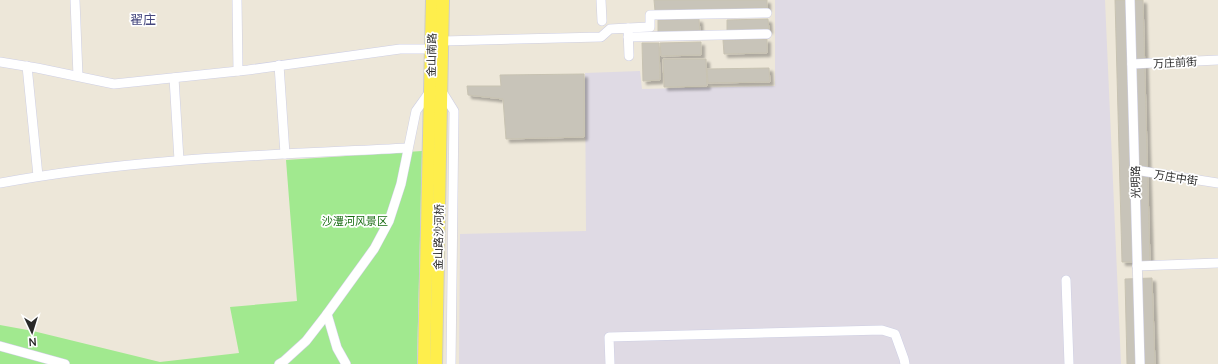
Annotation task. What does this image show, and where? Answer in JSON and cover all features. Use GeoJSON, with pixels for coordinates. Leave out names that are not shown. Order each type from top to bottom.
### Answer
{"type":"FeatureCollection","features":[{"type":"Feature","properties":{"kind":"main road","name":"金山南路"},"geometry":{"type":"LineString","coordinates":[[432,0],[432,49],[436,90]]}},
{"type":"Feature","properties":{"kind":"main road","name":"金山南路"},"geometry":{"type":"LineString","coordinates":[[435,111],[442,41],[444,0]]}},
{"type":"Feature","properties":{"kind":"main road","name":"金山路沙河桥"},"geometry":{"type":"LineString","coordinates":[[424,364],[435,111]]}},
{"type":"Feature","properties":{"kind":"main road","name":"金山路沙河桥"},"geometry":{"type":"LineString","coordinates":[[435,111],[436,364]]}},
{"type":"Feature","properties":{"kind":"street"},"geometry":{"type":"LineString","coordinates":[[75,0],[78,76]]}},
{"type":"Feature","properties":{"kind":"street"},"geometry":{"type":"LineString","coordinates":[[237,0],[238,71]]}},
{"type":"Feature","properties":{"kind":"street"},"geometry":{"type":"LineString","coordinates":[[601,0],[602,20]]}},
{"type":"Feature","properties":{"kind":"street","name":"光明路"},"geometry":{"type":"LineString","coordinates":[[1130,0],[1140,364]]}},
{"type":"Feature","properties":{"kind":"street"},"geometry":{"type":"LineString","coordinates":[[628,33],[650,28],[650,15],[767,13]]}},
{"type":"Feature","properties":{"kind":"street"},"geometry":{"type":"LineString","coordinates":[[442,41],[601,37],[610,29],[628,33],[767,34]]}},
{"type":"Feature","properties":{"kind":"street"},"geometry":{"type":"LineString","coordinates":[[628,33],[629,56]]}},
{"type":"Feature","properties":{"kind":"street"},"geometry":{"type":"LineString","coordinates":[[0,62],[114,84],[238,71],[400,49],[432,49]]}},
{"type":"Feature","properties":{"kind":"street","name":"万庄前街"},"geometry":{"type":"LineString","coordinates":[[1132,64],[1218,60]]}},
{"type":"Feature","properties":{"kind":"street"},"geometry":{"type":"LineString","coordinates":[[279,65],[285,154]]}},
{"type":"Feature","properties":{"kind":"street"},"geometry":{"type":"LineString","coordinates":[[27,66],[38,176]]}},
{"type":"Feature","properties":{"kind":"street"},"geometry":{"type":"LineString","coordinates":[[174,78],[179,160]]}},
{"type":"Feature","properties":{"kind":"street"},"geometry":{"type":"LineString","coordinates":[[279,364],[306,341],[374,249],[389,221],[401,184],[416,111],[436,90],[454,111],[451,364]]}},
{"type":"Feature","properties":{"kind":"street"},"geometry":{"type":"LineString","coordinates":[[0,183],[38,176],[179,160],[408,148]]}},
{"type":"Feature","properties":{"kind":"street","name":"万庄中街"},"geometry":{"type":"LineString","coordinates":[[1135,170],[1218,183]]}},
{"type":"Feature","properties":{"kind":"street"},"geometry":{"type":"LineString","coordinates":[[1137,266],[1218,263]]}},
{"type":"Feature","properties":{"kind":"street"},"geometry":{"type":"LineString","coordinates":[[1066,280],[1069,364]]}},
{"type":"Feature","properties":{"kind":"street"},"geometry":{"type":"LineString","coordinates":[[327,314],[337,348],[346,364]]}},
{"type":"Feature","properties":{"kind":"street"},"geometry":{"type":"LineString","coordinates":[[610,364],[609,337],[882,330],[895,334],[905,364]]}},
{"type":"Feature","properties":{"kind":"street"},"geometry":{"type":"LineString","coordinates":[[0,346],[64,364]]}},
{"type":"Feature","properties":{"kind":"shaded area"},"geometry":{"type":"Polygon","coordinates":[[[775,0],[1105,0],[1121,364],[459,364],[460,234],[586,231],[585,73],[640,71],[642,89],[775,86],[775,0]]]}},
{"type":"Feature","properties":{"kind":"green space","name":"沙澧河风景区"},"geometry":{"type":"Polygon","coordinates":[[[422,151],[417,364],[0,364],[0,325],[33,331],[160,362],[239,353],[230,307],[297,301],[286,160],[422,151]]]}},
{"type":"Feature","properties":{"kind":"building"},"geometry":{"type":"Polygon","coordinates":[[[654,0],[767,0],[767,8],[655,11],[654,0]]]}},
{"type":"Feature","properties":{"kind":"building"},"geometry":{"type":"Polygon","coordinates":[[[1115,0],[1143,0],[1150,262],[1122,262],[1115,0]]]}},
{"type":"Feature","properties":{"kind":"building"},"geometry":{"type":"Polygon","coordinates":[[[699,19],[700,32],[658,33],[658,20],[699,19]]]}},
{"type":"Feature","properties":{"kind":"building"},"geometry":{"type":"Polygon","coordinates":[[[768,19],[769,30],[727,32],[727,20],[768,19]]]}},
{"type":"Feature","properties":{"kind":"building"},"geometry":{"type":"Polygon","coordinates":[[[767,39],[767,53],[724,54],[723,40],[767,39]]]}},
{"type":"Feature","properties":{"kind":"building"},"geometry":{"type":"Polygon","coordinates":[[[701,42],[701,55],[661,56],[660,43],[701,42]]]}},
{"type":"Feature","properties":{"kind":"building"},"geometry":{"type":"Polygon","coordinates":[[[642,43],[659,43],[660,80],[643,81],[642,43]]]}},
{"type":"Feature","properties":{"kind":"building"},"geometry":{"type":"Polygon","coordinates":[[[663,59],[706,59],[707,86],[664,87],[663,59]]]}},
{"type":"Feature","properties":{"kind":"building"},"geometry":{"type":"Polygon","coordinates":[[[769,68],[770,82],[708,83],[707,69],[769,68]]]}},
{"type":"Feature","properties":{"kind":"building"},"geometry":{"type":"Polygon","coordinates":[[[584,74],[584,137],[506,139],[503,99],[468,95],[467,86],[501,86],[500,75],[584,74]]]}},
{"type":"Feature","properties":{"kind":"building"},"geometry":{"type":"Polygon","coordinates":[[[1152,278],[1155,364],[1127,364],[1125,279],[1152,278]]]}},
{"type":"Feature","properties":{"kind":"district","name":"翟庄"},"geometry":{"type":"Point","coordinates":[143,19]}}]}
